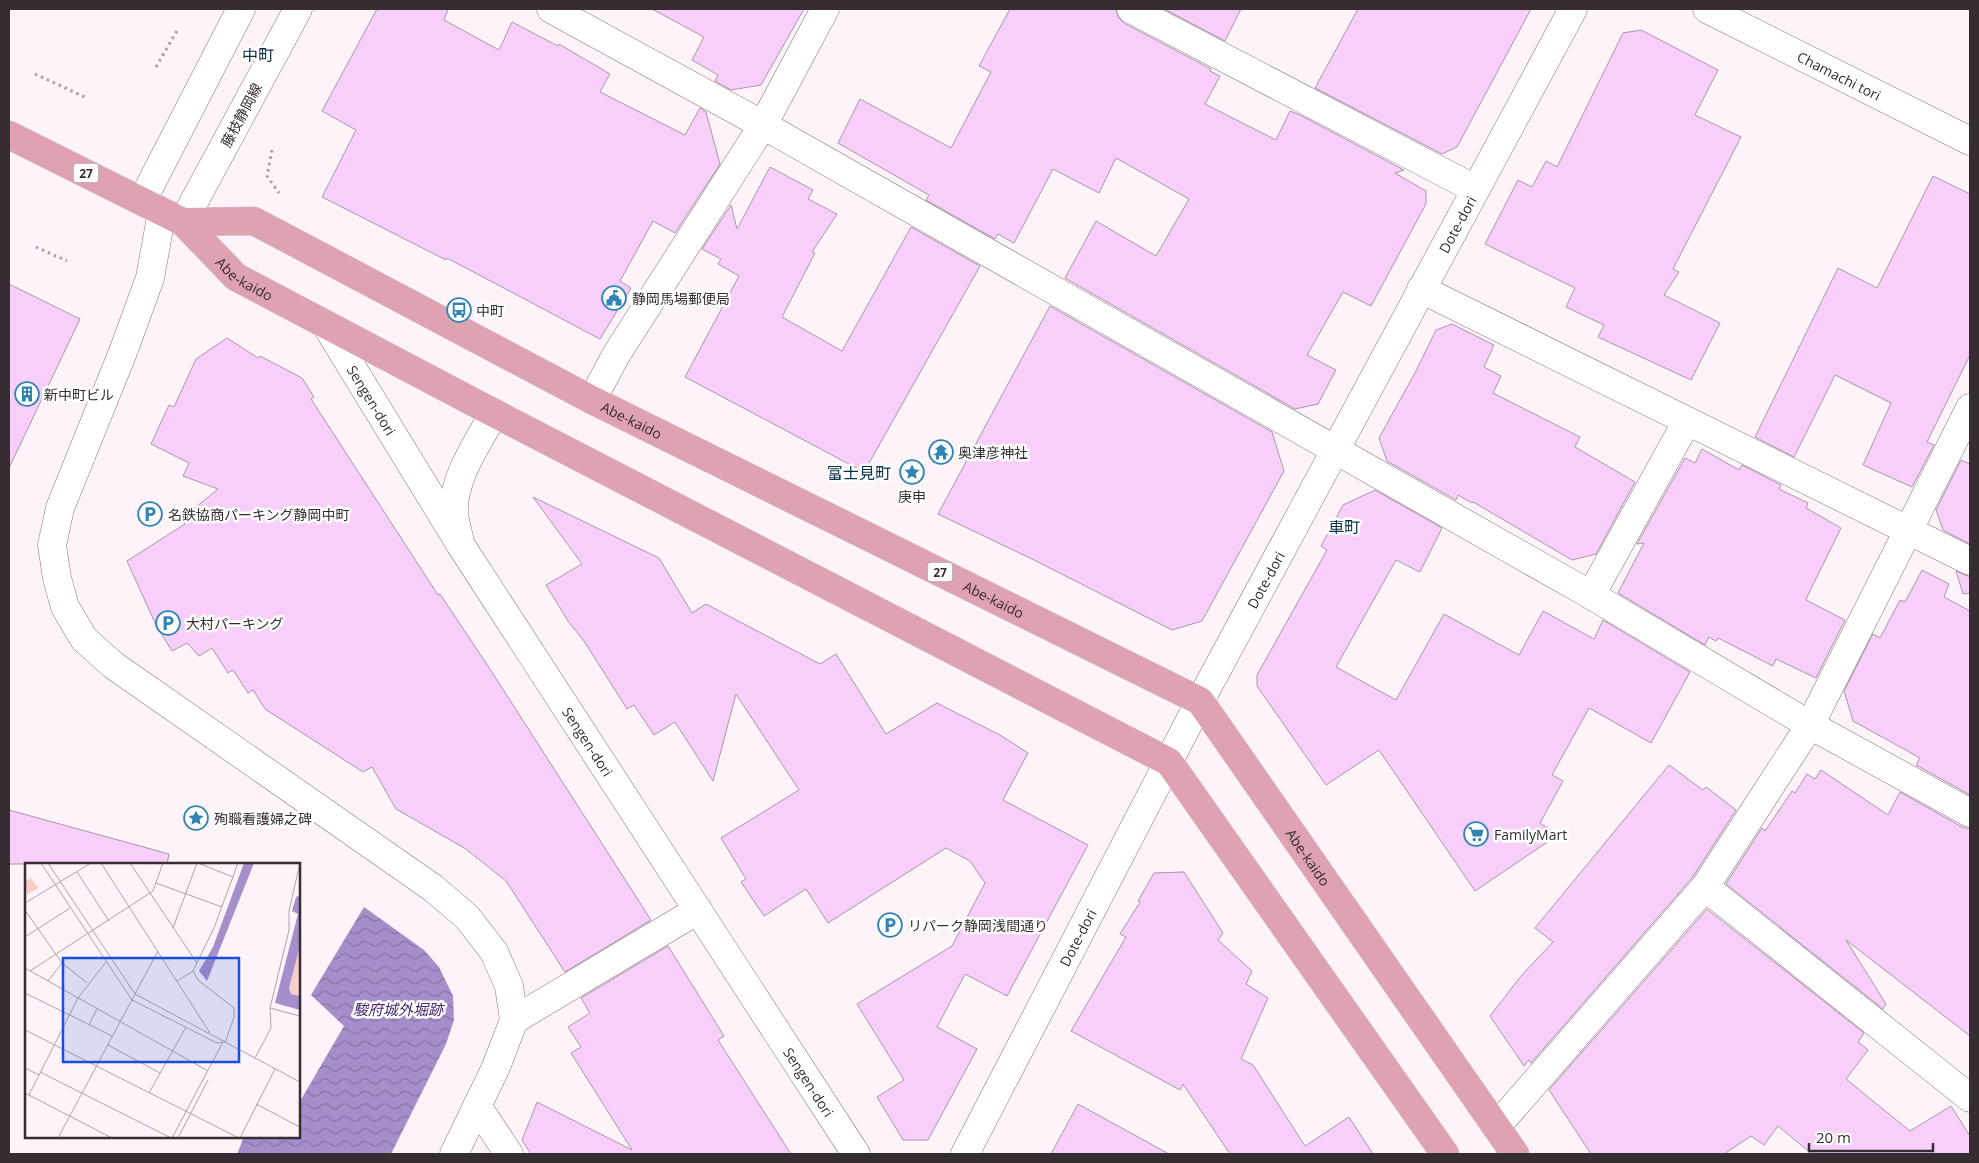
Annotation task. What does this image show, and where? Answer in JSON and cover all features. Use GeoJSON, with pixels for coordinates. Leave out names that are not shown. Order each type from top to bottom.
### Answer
{"type":"FeatureCollection","features":[{"type":"Feature","properties":{"kind":"main road","name":"27"},"geometry":{"type":"LineString","coordinates":[[9,135],[162,211]]}},
{"type":"Feature","properties":{"kind":"main road","name":"Abe-kaido"},"geometry":{"type":"LineString","coordinates":[[162,211],[236,277],[494,413],[1169,762],[1444,1154]]}},
{"type":"Feature","properties":{"kind":"main road","name":"Abe-kaido"},"geometry":{"type":"LineString","coordinates":[[162,211],[254,221],[592,400],[1200,701],[1515,1154]]}},
{"type":"Feature","properties":{"kind":"street"},"geometry":{"type":"LineString","coordinates":[[241,9],[162,211],[150,278],[123,352],[60,508],[52,545],[57,578],[65,607],[84,639],[113,665],[433,888],[467,917],[494,952],[509,986],[514,1020],[496,1067],[454,1154]]}},
{"type":"Feature","properties":{"kind":"street","name":"藤枝静岡線"},"geometry":{"type":"LineString","coordinates":[[162,211],[298,9]]}},
{"type":"Feature","properties":{"kind":"street"},"geometry":{"type":"LineString","coordinates":[[551,9],[763,125],[1590,595],[1810,725],[1970,813]]}},
{"type":"Feature","properties":{"kind":"street"},"geometry":{"type":"LineString","coordinates":[[592,400],[616,355],[763,125],[825,9]]}},
{"type":"Feature","properties":{"kind":"street"},"geometry":{"type":"LineString","coordinates":[[1131,9],[1475,189]]}},
{"type":"Feature","properties":{"kind":"street","name":"Dote-dori"},"geometry":{"type":"LineString","coordinates":[[965,1154],[1200,701],[1573,9]]}},
{"type":"Feature","properties":{"kind":"street","name":"Chamachi tori"},"geometry":{"type":"LineString","coordinates":[[1708,9],[1970,141]]}},
{"type":"Feature","properties":{"kind":"street"},"geometry":{"type":"LineString","coordinates":[[1421,289],[1970,561]]}},
{"type":"Feature","properties":{"kind":"street","name":"Sengen-dori"},"geometry":{"type":"LineString","coordinates":[[326,325],[460,544],[856,1154]]}},
{"type":"Feature","properties":{"kind":"street"},"geometry":{"type":"LineString","coordinates":[[1496,1127],[1705,886],[1810,725],[1970,408]]}},
{"type":"Feature","properties":{"kind":"street"},"geometry":{"type":"LineString","coordinates":[[460,544],[454,514],[457,488],[468,461],[494,413]]}},
{"type":"Feature","properties":{"kind":"street"},"geometry":{"type":"LineString","coordinates":[[1590,595],[1687,421]]}},
{"type":"Feature","properties":{"kind":"street"},"geometry":{"type":"LineString","coordinates":[[1705,886],[1970,1098]]}},
{"type":"Feature","properties":{"kind":"street"},"geometry":{"type":"LineString","coordinates":[[514,1020],[698,910]]}},
{"type":"Feature","properties":{"kind":"street"},"geometry":{"type":"LineString","coordinates":[[477,1106],[510,1154]]}},
{"type":"Feature","properties":{"kind":"path"},"geometry":{"type":"LineString","coordinates":[[156,67],[178,29]]}},
{"type":"Feature","properties":{"kind":"path"},"geometry":{"type":"LineString","coordinates":[[35,74],[87,98]]}},
{"type":"Feature","properties":{"kind":"path"},"geometry":{"type":"LineString","coordinates":[[272,150],[267,176],[280,195]]}},
{"type":"Feature","properties":{"kind":"path"},"geometry":{"type":"LineString","coordinates":[[36,246],[67,261]]}},
{"type":"Feature","properties":{"kind":"water","name":"駿府城外堀跡"},"geometry":{"type":"Polygon","coordinates":[[[364,907],[424,950],[439,967],[453,996],[454,1020],[446,1044],[391,1154],[237,1154],[244,1138],[300,1138],[300,1101],[344,1026],[311,995],[364,907]]]}},
{"type":"Feature","properties":{"kind":"building"},"geometry":{"type":"Polygon","coordinates":[[[377,9],[448,9],[444,20],[499,50],[512,22],[558,46],[559,44],[610,74],[600,92],[685,135],[700,108],[706,112],[720,164],[675,233],[653,221],[620,281],[631,288],[600,339],[447,258],[446,260],[322,197],[356,130],[322,111],[377,9]]]}},
{"type":"Feature","properties":{"kind":"building"},"geometry":{"type":"Polygon","coordinates":[[[652,9],[804,9],[761,85],[731,90],[715,81],[718,75],[692,60],[704,37],[652,9]]]}},
{"type":"Feature","properties":{"kind":"building"},"geometry":{"type":"Polygon","coordinates":[[[1010,9],[1116,9],[1118,17],[1124,23],[1211,69],[1210,71],[1220,76],[1205,104],[1276,140],[1290,111],[1404,170],[1395,173],[1426,191],[1426,204],[1371,306],[1343,292],[1307,355],[1336,370],[1318,404],[1295,409],[1065,278],[1096,221],[1156,256],[1189,199],[1116,158],[1099,193],[1053,169],[1014,243],[998,234],[995,239],[926,200],[929,195],[838,143],[860,99],[951,148],[991,72],[979,66],[1010,9]]]}},
{"type":"Feature","properties":{"kind":"building"},"geometry":{"type":"Polygon","coordinates":[[[1164,9],[1241,9],[1225,41],[1164,9]]]}},
{"type":"Feature","properties":{"kind":"building"},"geometry":{"type":"Polygon","coordinates":[[[1358,9],[1531,9],[1457,147],[1442,154],[1315,88],[1358,9]]]}},
{"type":"Feature","properties":{"kind":"building"},"geometry":{"type":"Polygon","coordinates":[[[1641,30],[1718,70],[1695,115],[1741,137],[1673,269],[1679,272],[1664,295],[1720,323],[1691,380],[1598,337],[1604,325],[1566,307],[1575,288],[1485,244],[1518,180],[1532,187],[1546,161],[1557,167],[1623,33],[1641,30]]]}},
{"type":"Feature","properties":{"kind":"building"},"geometry":{"type":"Polygon","coordinates":[[[770,167],[813,190],[808,199],[837,214],[812,252],[815,253],[782,317],[842,351],[911,227],[980,266],[864,472],[685,377],[739,276],[718,264],[721,259],[702,249],[731,205],[737,229],[770,167]]]}},
{"type":"Feature","properties":{"kind":"building"},"geometry":{"type":"Polygon","coordinates":[[[1933,176],[1970,194],[1970,355],[1927,442],[1934,445],[1912,487],[1863,465],[1891,403],[1835,375],[1794,457],[1755,437],[1838,268],[1877,288],[1933,176]]]}},
{"type":"Feature","properties":{"kind":"building","name":"新中町ビル"},"geometry":{"type":"Polygon","coordinates":[[[9,284],[80,319],[9,468],[9,284]]]}},
{"type":"Feature","properties":{"kind":"building"},"geometry":{"type":"Polygon","coordinates":[[[1050,306],[1272,432],[1284,471],[1202,621],[1172,630],[938,514],[1050,306]]]}},
{"type":"Feature","properties":{"kind":"building"},"geometry":{"type":"Polygon","coordinates":[[[1452,324],[1494,345],[1484,367],[1501,376],[1493,393],[1580,437],[1575,447],[1635,482],[1596,554],[1572,560],[1473,502],[1458,495],[1456,500],[1387,461],[1379,438],[1436,330],[1452,324]]]}},
{"type":"Feature","properties":{"kind":"building"},"geometry":{"type":"Polygon","coordinates":[[[227,338],[258,358],[260,356],[302,378],[314,397],[311,399],[438,595],[440,594],[488,666],[651,920],[565,972],[506,881],[466,849],[396,809],[372,767],[363,772],[265,709],[253,690],[248,693],[233,670],[228,673],[212,648],[199,656],[187,643],[172,651],[156,625],[127,561],[185,524],[180,520],[218,489],[183,476],[189,463],[151,444],[169,405],[174,407],[196,359],[227,338]]]}},
{"type":"Feature","properties":{"kind":"building"},"geometry":{"type":"Polygon","coordinates":[[[1702,449],[1739,470],[1742,465],[1781,485],[1779,489],[1808,503],[1806,508],[1841,528],[1806,600],[1845,620],[1816,678],[1776,659],[1773,666],[1718,638],[1716,641],[1709,637],[1705,645],[1618,593],[1644,543],[1637,544],[1685,458],[1695,463],[1702,449]]]}},
{"type":"Feature","properties":{"kind":"building"},"geometry":{"type":"Polygon","coordinates":[[[1961,460],[1970,464],[1970,544],[1943,530],[1936,510],[1961,460]]]}},
{"type":"Feature","properties":{"kind":"building"},"geometry":{"type":"Polygon","coordinates":[[[1375,490],[1442,528],[1420,572],[1396,560],[1336,667],[1396,700],[1444,614],[1519,655],[1543,611],[1594,639],[1603,620],[1690,672],[1651,743],[1589,708],[1552,775],[1563,781],[1540,823],[1558,835],[1475,891],[1379,750],[1326,785],[1257,686],[1257,675],[1327,550],[1321,546],[1343,505],[1375,490]]]}},
{"type":"Feature","properties":{"kind":"building"},"geometry":{"type":"Polygon","coordinates":[[[533,497],[659,558],[692,613],[706,604],[820,664],[836,654],[886,734],[937,703],[1000,735],[1028,753],[1003,800],[1088,845],[1007,996],[965,974],[937,1027],[977,1049],[928,1140],[903,1140],[877,1097],[904,1080],[857,1004],[952,946],[985,883],[970,861],[946,848],[828,923],[806,889],[764,916],[741,882],[746,879],[721,838],[799,790],[736,694],[713,781],[675,722],[654,735],[634,705],[627,709],[546,585],[582,564],[533,497]]]}},
{"type":"Feature","properties":{"kind":"building"},"geometry":{"type":"Polygon","coordinates":[[[1922,570],[1949,584],[1944,597],[1970,611],[1970,795],[1916,765],[1920,758],[1853,721],[1844,691],[1873,634],[1880,638],[1900,600],[1905,602],[1922,570]]]}},
{"type":"Feature","properties":{"kind":"building"},"geometry":{"type":"Polygon","coordinates":[[[1956,571],[1970,577],[1970,593],[1963,594],[1956,571]]]}},
{"type":"Feature","properties":{"kind":"building"},"geometry":{"type":"Polygon","coordinates":[[[1669,765],[1703,790],[1706,787],[1736,810],[1692,878],[1531,1063],[1529,1060],[1524,1066],[1490,1016],[1521,976],[1553,942],[1535,928],[1669,765]]]}},
{"type":"Feature","properties":{"kind":"building"},"geometry":{"type":"Polygon","coordinates":[[[1821,770],[1888,815],[1900,792],[1962,827],[1970,829],[1970,1036],[1846,940],[1886,1004],[1883,1009],[1726,884],[1762,828],[1765,831],[1792,791],[1795,793],[1807,774],[1815,779],[1821,770]]]}},
{"type":"Feature","properties":{"kind":"building"},"geometry":{"type":"Polygon","coordinates":[[[9,810],[169,854],[167,863],[9,864],[9,810]]]}},
{"type":"Feature","properties":{"kind":"building"},"geometry":{"type":"Polygon","coordinates":[[[1184,872],[1223,933],[1218,940],[1252,971],[1246,984],[1268,998],[1241,1059],[1253,1065],[1305,1146],[1349,1117],[1373,1154],[1230,1154],[1183,1084],[1180,1090],[1071,1031],[1126,937],[1120,934],[1140,902],[1138,901],[1154,873],[1184,872]]]}},
{"type":"Feature","properties":{"kind":"building"},"geometry":{"type":"Polygon","coordinates":[[[1707,909],[1864,1033],[1858,1042],[1868,1050],[1846,1079],[1910,1131],[1951,1106],[1970,1136],[1970,1154],[1812,1154],[1778,1126],[1764,1145],[1751,1136],[1724,1154],[1591,1154],[1549,1090],[1707,909]]]}},
{"type":"Feature","properties":{"kind":"building"},"geometry":{"type":"Polygon","coordinates":[[[668,946],[724,1036],[718,1040],[791,1154],[531,1154],[522,1140],[537,1102],[632,1150],[571,1053],[581,1047],[568,1027],[590,1013],[581,998],[668,946]]]}},
{"type":"Feature","properties":{"kind":"building"},"geometry":{"type":"Polygon","coordinates":[[[1078,1104],[1169,1154],[1051,1154],[1078,1104]]]}},
{"type":"Feature","properties":{"kind":"place","name":"静岡馬場郵便局"},"geometry":{"type":"Point","coordinates":[614,298]}},
{"type":"Feature","properties":{"kind":"place","name":"中町"},"geometry":{"type":"Point","coordinates":[459,310]}},
{"type":"Feature","properties":{"kind":"place","name":"新中町ビル"},"geometry":{"type":"Point","coordinates":[27,394]}},
{"type":"Feature","properties":{"kind":"place","name":"奥津彦神社"},"geometry":{"type":"Point","coordinates":[941,452]}},
{"type":"Feature","properties":{"kind":"place","name":"庚申"},"geometry":{"type":"Point","coordinates":[912,472]}},
{"type":"Feature","properties":{"kind":"place","name":"名鉄協商パーキング静岡中町"},"geometry":{"type":"Point","coordinates":[150,514]}},
{"type":"Feature","properties":{"kind":"place","name":"大村パーキング"},"geometry":{"type":"Point","coordinates":[168,623]}},
{"type":"Feature","properties":{"kind":"place","name":"殉職看護婦之碑"},"geometry":{"type":"Point","coordinates":[196,818]}},
{"type":"Feature","properties":{"kind":"place","name":"FamilyMart"},"geometry":{"type":"Point","coordinates":[1476,834]}},
{"type":"Feature","properties":{"kind":"place","name":"リパーク静岡浅間通り"},"geometry":{"type":"Point","coordinates":[890,925]}},
{"type":"Feature","properties":{"kind":"district","name":"中町"},"geometry":{"type":"Point","coordinates":[258,55]}},
{"type":"Feature","properties":{"kind":"district","name":"富士見町"},"geometry":{"type":"Point","coordinates":[859,473]}},
{"type":"Feature","properties":{"kind":"district","name":"車町"},"geometry":{"type":"Point","coordinates":[1344,527]}}]}
